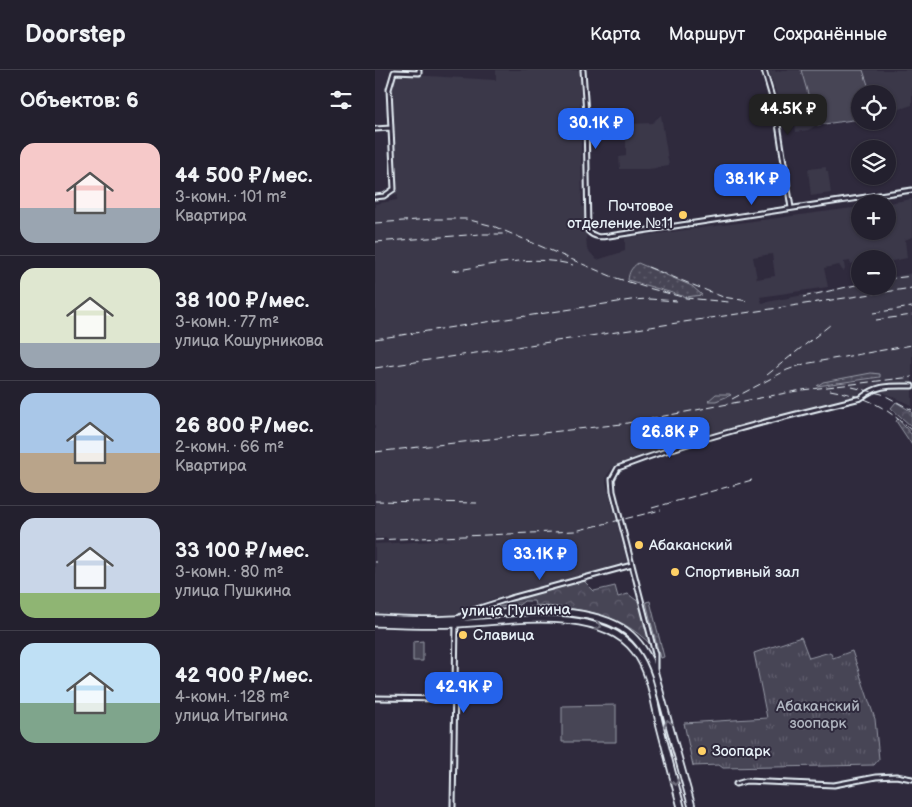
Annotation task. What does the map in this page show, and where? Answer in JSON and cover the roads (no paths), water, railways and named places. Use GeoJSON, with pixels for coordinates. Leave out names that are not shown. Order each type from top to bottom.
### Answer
{"type":"FeatureCollection","features":[{"type":"Feature","properties":{"kind":"main road","name":"улица Пушкина"},"geometry":{"type":"LineString","coordinates":[[375,618],[456,621],[493,613],[547,612],[585,615],[605,620],[625,630],[648,656],[655,674],[692,807]]}},
{"type":"Feature","properties":{"kind":"main road","name":"улица Пушкина"},"geometry":{"type":"LineString","coordinates":[[375,623],[514,620],[569,621],[588,623],[606,628],[635,651],[646,673],[681,807]]}},
{"type":"Feature","properties":{"kind":"street"},"geometry":{"type":"LineString","coordinates":[[583,70],[586,114],[588,231],[592,236],[604,237],[912,190]]}},
{"type":"Feature","properties":{"kind":"street"},"geometry":{"type":"LineString","coordinates":[[764,70],[776,109],[791,208]]}},
{"type":"Feature","properties":{"kind":"street"},"geometry":{"type":"LineString","coordinates":[[375,197],[384,196],[394,189],[389,89],[394,72],[419,72]]}},
{"type":"Feature","properties":{"kind":"street"},"geometry":{"type":"LineString","coordinates":[[375,128],[391,128]]}},
{"type":"Feature","properties":{"kind":"street"},"geometry":{"type":"LineString","coordinates":[[655,674],[655,654],[613,491],[612,479],[618,468],[654,454],[742,427],[861,398],[870,391],[883,386],[912,386]]}},
{"type":"Feature","properties":{"kind":"street"},"geometry":{"type":"LineString","coordinates":[[453,807],[456,621],[470,611],[632,565]]}},
{"type":"Feature","properties":{"kind":"street"},"geometry":{"type":"LineString","coordinates":[[375,698],[447,699],[455,703]]}},
{"type":"Feature","properties":{"kind":"street"},"geometry":{"type":"LineString","coordinates":[[736,784],[746,781],[834,785],[876,777],[896,776],[912,779]]}},
{"type":"Feature","properties":{"kind":"railway"},"geometry":{"type":"LineString","coordinates":[[375,223],[466,219],[493,226],[613,277],[686,298],[729,302]]}},
{"type":"Feature","properties":{"kind":"railway"},"geometry":{"type":"LineString","coordinates":[[375,242],[481,234],[507,234]]}},
{"type":"Feature","properties":{"kind":"railway"},"geometry":{"type":"LineString","coordinates":[[452,271],[528,260],[543,260],[573,265]]}},
{"type":"Feature","properties":{"kind":"railway"},"geometry":{"type":"LineString","coordinates":[[648,267],[723,297],[748,301]]}},
{"type":"Feature","properties":{"kind":"railway"},"geometry":{"type":"LineString","coordinates":[[896,278],[912,276]]}},
{"type":"Feature","properties":{"kind":"railway"},"geometry":{"type":"LineString","coordinates":[[803,297],[851,286]]}},
{"type":"Feature","properties":{"kind":"railway"},"geometry":{"type":"LineString","coordinates":[[375,368],[912,288]]}},
{"type":"Feature","properties":{"kind":"railway"},"geometry":{"type":"LineString","coordinates":[[375,339],[631,300],[677,301]]}},
{"type":"Feature","properties":{"kind":"railway"},"geometry":{"type":"LineString","coordinates":[[873,313],[912,307]]}},
{"type":"Feature","properties":{"kind":"railway"},"geometry":{"type":"LineString","coordinates":[[876,320],[912,315]]}},
{"type":"Feature","properties":{"kind":"railway"},"geometry":{"type":"LineString","coordinates":[[767,375],[830,325]]}},
{"type":"Feature","properties":{"kind":"railway"},"geometry":{"type":"LineString","coordinates":[[732,399],[787,370],[804,364],[912,345]]}},
{"type":"Feature","properties":{"kind":"railway"},"geometry":{"type":"LineString","coordinates":[[375,452],[622,424],[802,390],[912,377]]}},
{"type":"Feature","properties":{"kind":"railway"},"geometry":{"type":"LineString","coordinates":[[852,387],[882,394],[912,410]]}},
{"type":"Feature","properties":{"kind":"railway"},"geometry":{"type":"LineString","coordinates":[[830,390],[874,403],[912,431]]}},
{"type":"Feature","properties":{"kind":"railway"},"geometry":{"type":"LineString","coordinates":[[652,508],[752,480]]}},
{"type":"Feature","properties":{"kind":"railway"},"geometry":{"type":"LineString","coordinates":[[375,501],[477,503]]}},
{"type":"Feature","properties":{"kind":"railway"},"geometry":{"type":"LineString","coordinates":[[375,540],[575,531],[661,510]]}},
{"type":"Feature","properties":{"kind":"place","name":"Почтовое отделение №11"},"geometry":{"type":"Point","coordinates":[683,215]}},
{"type":"Feature","properties":{"kind":"place","name":"Абаканский"},"geometry":{"type":"Point","coordinates":[639,545]}},
{"type":"Feature","properties":{"kind":"place","name":"Спортивный зал"},"geometry":{"type":"Point","coordinates":[675,572]}},
{"type":"Feature","properties":{"kind":"place","name":"Славица"},"geometry":{"type":"Point","coordinates":[463,635]}},
{"type":"Feature","properties":{"kind":"place","name":"Зоопарк"},"geometry":{"type":"Point","coordinates":[702,751]}},
{"type":"Feature","properties":{"kind":"park label","name":"Абаканский зоопарк"},"geometry":{"type":"Point","coordinates":[818,714]}}]}
